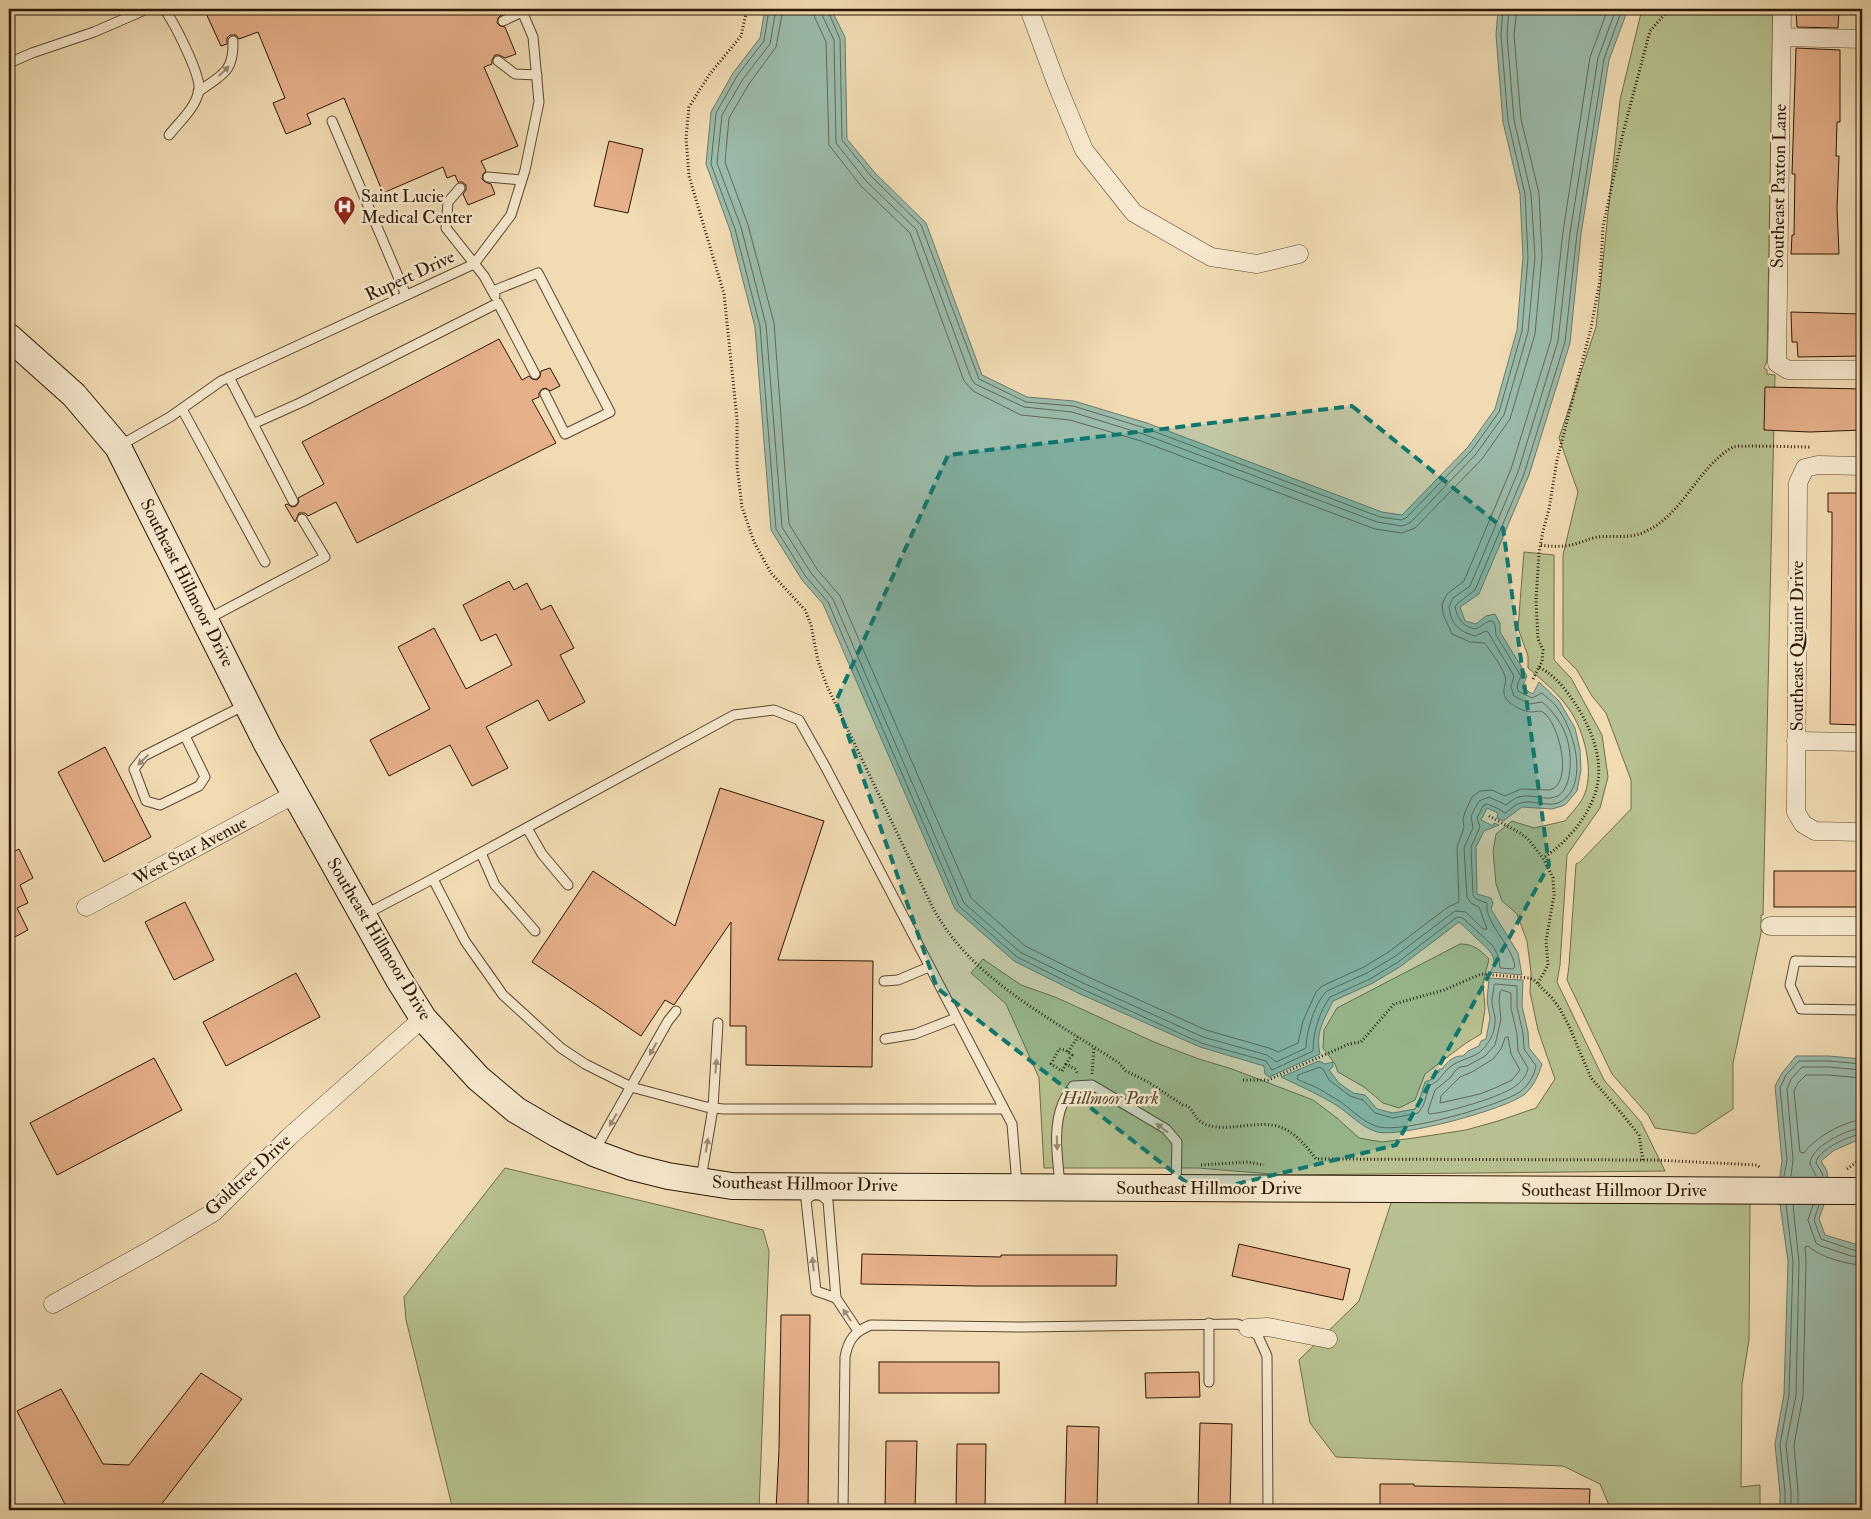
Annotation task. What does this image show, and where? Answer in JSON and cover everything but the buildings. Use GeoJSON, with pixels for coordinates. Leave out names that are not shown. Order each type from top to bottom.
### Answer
{"type":"FeatureCollection","features":[{"type":"Feature","properties":{"kind":"street"},"geometry":{"type":"LineString","coordinates":[[1029,9],[1057,85],[1084,150],[1134,213],[1211,257],[1256,264],[1299,254]]}},
{"type":"Feature","properties":{"kind":"street","name":"Southeast Paxton Lane"},"geometry":{"type":"LineString","coordinates":[[1782,9],[1776,363],[1788,370],[1862,370]]}},
{"type":"Feature","properties":{"kind":"street"},"geometry":{"type":"LineString","coordinates":[[1782,37],[1862,39]]}},
{"type":"Feature","properties":{"kind":"street","name":"Southeast Hillmoor Drive"},"geometry":{"type":"LineString","coordinates":[[9,337],[74,395],[118,447],[247,704],[295,794],[423,1018],[478,1078],[516,1110],[557,1134],[594,1152],[632,1167],[701,1182],[732,1186],[816,1189],[1176,1188],[1771,1181],[1828,1190],[1862,1191]]}},
{"type":"Feature","properties":{"kind":"street","name":"Southeast Quaint Drive"},"geometry":{"type":"LineString","coordinates":[[1862,466],[1818,465],[1805,468],[1798,483],[1796,741],[1796,812],[1803,824],[1815,831],[1862,832]]}},
{"type":"Feature","properties":{"kind":"street"},"geometry":{"type":"LineString","coordinates":[[1796,741],[1862,742]]}},
{"type":"Feature","properties":{"kind":"street","name":"West Star Avenue"},"geometry":{"type":"LineString","coordinates":[[86,907],[295,794]]}},
{"type":"Feature","properties":{"kind":"street"},"geometry":{"type":"LineString","coordinates":[[1770,926],[1862,926]]}},
{"type":"Feature","properties":{"kind":"street","name":"Goldtree Drive"},"geometry":{"type":"LineString","coordinates":[[53,1304],[214,1212],[289,1137],[423,1018]]}},
{"type":"Feature","properties":{"kind":"street"},"geometry":{"type":"LineString","coordinates":[[1248,1328],[1268,1326],[1328,1340]]}},
{"type":"Feature","properties":{"kind":"lane"},"geometry":{"type":"LineString","coordinates":[[9,63],[32,53],[94,32],[147,9]]}},
{"type":"Feature","properties":{"kind":"lane"},"geometry":{"type":"LineString","coordinates":[[164,9],[173,20],[197,78],[198,92],[194,104],[169,135]]}},
{"type":"Feature","properties":{"kind":"lane"},"geometry":{"type":"LineString","coordinates":[[503,21],[521,10]]}},
{"type":"Feature","properties":{"kind":"lane","name":"Rupert Drive"},"geometry":{"type":"LineString","coordinates":[[118,447],[182,409],[221,381],[474,264],[511,215],[539,102],[533,37],[521,10]]}},
{"type":"Feature","properties":{"kind":"lane"},"geometry":{"type":"LineString","coordinates":[[198,92],[230,68],[234,52],[233,41]]}},
{"type":"Feature","properties":{"kind":"lane"},"geometry":{"type":"LineString","coordinates":[[498,61],[515,74],[537,75]]}},
{"type":"Feature","properties":{"kind":"lane"},"geometry":{"type":"LineString","coordinates":[[332,121],[406,296]]}},
{"type":"Feature","properties":{"kind":"lane"},"geometry":{"type":"LineString","coordinates":[[488,177],[521,180]]}},
{"type":"Feature","properties":{"kind":"lane"},"geometry":{"type":"LineString","coordinates":[[460,188],[448,202],[446,228],[493,291],[535,374]]}},
{"type":"Feature","properties":{"kind":"lane"},"geometry":{"type":"LineString","coordinates":[[493,291],[538,273],[610,412],[565,434],[545,394]]}},
{"type":"Feature","properties":{"kind":"lane"},"geometry":{"type":"LineString","coordinates":[[253,424],[302,402],[498,303]]}},
{"type":"Feature","properties":{"kind":"lane"},"geometry":{"type":"LineString","coordinates":[[229,377],[292,501]]}},
{"type":"Feature","properties":{"kind":"lane"},"geometry":{"type":"LineString","coordinates":[[182,409],[265,562]]}},
{"type":"Feature","properties":{"kind":"lane"},"geometry":{"type":"LineString","coordinates":[[206,621],[325,557],[302,519]]}},
{"type":"Feature","properties":{"kind":"lane"},"geometry":{"type":"LineString","coordinates":[[185,736],[205,777],[199,786],[160,805],[146,801],[134,769],[144,756],[247,704]]}},
{"type":"Feature","properties":{"kind":"lane"},"geometry":{"type":"LineString","coordinates":[[363,915],[433,879],[734,715],[774,710],[799,720],[1012,1124],[1017,1188]]}},
{"type":"Feature","properties":{"kind":"lane"},"geometry":{"type":"LineString","coordinates":[[527,828],[542,854],[568,885]]}},
{"type":"Feature","properties":{"kind":"lane"},"geometry":{"type":"LineString","coordinates":[[481,853],[495,885],[535,931]]}},
{"type":"Feature","properties":{"kind":"lane"},"geometry":{"type":"LineString","coordinates":[[433,879],[465,940],[503,994],[561,1048],[585,1064],[632,1087],[712,1108],[1004,1109]]}},
{"type":"Feature","properties":{"kind":"lane"},"geometry":{"type":"LineString","coordinates":[[1862,962],[1795,961],[1790,985],[1801,1009],[1862,1010]]}},
{"type":"Feature","properties":{"kind":"lane"},"geometry":{"type":"LineString","coordinates":[[884,981],[898,980],[930,967]]}},
{"type":"Feature","properties":{"kind":"lane"},"geometry":{"type":"LineString","coordinates":[[594,1152],[668,1021],[676,1011]]}},
{"type":"Feature","properties":{"kind":"lane"},"geometry":{"type":"LineString","coordinates":[[885,1039],[915,1034],[956,1018]]}},
{"type":"Feature","properties":{"kind":"lane"},"geometry":{"type":"LineString","coordinates":[[701,1182],[712,1108],[718,1024]]}},
{"type":"Feature","properties":{"kind":"lane"},"geometry":{"type":"LineString","coordinates":[[1060,1188],[1056,1139],[1058,1120],[1062,1103],[1073,1086],[1084,1085],[1092,1085],[1166,1129],[1176,1142],[1176,1188]]}},
{"type":"Feature","properties":{"kind":"lane"},"geometry":{"type":"LineString","coordinates":[[836,1298],[816,1291],[806,1200],[816,1189],[828,1201],[836,1298],[858,1331]]}},
{"type":"Feature","properties":{"kind":"lane"},"geometry":{"type":"LineString","coordinates":[[1209,1323],[1209,1382]]}},
{"type":"Feature","properties":{"kind":"lane"},"geometry":{"type":"LineString","coordinates":[[843,1510],[845,1357],[849,1342],[858,1331],[871,1325],[1024,1326],[1209,1323],[1237,1324],[1248,1328],[1258,1336],[1267,1356],[1268,1510]]}},
{"type":"Feature","properties":{"kind":"path"},"geometry":{"type":"LineString","coordinates":[[747,9],[741,36],[709,75],[689,107],[686,138],[689,176],[724,294],[737,419],[736,466],[745,516],[754,542],[771,573],[805,610],[811,625],[818,661],[827,686],[920,881],[945,929],[959,948],[997,982],[1050,1021],[1094,1047],[1183,1106],[1188,1106],[1201,1122],[1216,1127],[1254,1124],[1284,1128],[1299,1139],[1316,1158],[1643,1160],[1757,1165],[1771,1181]]}},
{"type":"Feature","properties":{"kind":"path"},"geometry":{"type":"LineString","coordinates":[[1533,679],[1542,662],[1543,650],[1538,639],[1536,600],[1540,545],[1552,496],[1558,460],[1597,299],[1603,227],[1623,133],[1650,31],[1664,15],[1666,9]]}},
{"type":"Feature","properties":{"kind":"path"},"geometry":{"type":"LineString","coordinates":[[1540,545],[1566,546],[1597,537],[1625,537],[1645,532],[1660,523],[1671,513],[1709,466],[1735,446],[1817,447]]}},
{"type":"Feature","properties":{"kind":"path"},"geometry":{"type":"LineString","coordinates":[[1538,669],[1557,679],[1581,712],[1595,745],[1598,774],[1594,796],[1576,828],[1544,858]]}},
{"type":"Feature","properties":{"kind":"path"},"geometry":{"type":"LineString","coordinates":[[1489,816],[1528,839],[1544,858],[1554,878],[1554,895],[1546,941],[1548,965],[1538,984]]}},
{"type":"Feature","properties":{"kind":"path"},"geometry":{"type":"LineString","coordinates":[[1243,1080],[1268,1080],[1329,1052],[1349,1044],[1361,1042],[1394,1004],[1444,990],[1481,974],[1530,978],[1552,998],[1564,1016],[1591,1078],[1639,1135],[1643,1160]]}},
{"type":"Feature","properties":{"kind":"path"},"geometry":{"type":"LineString","coordinates":[[1068,1052],[1078,1037]]}},
{"type":"Feature","properties":{"kind":"path"},"geometry":{"type":"LineString","coordinates":[[1094,1047],[1094,1058]]}},
{"type":"Feature","properties":{"kind":"path"},"geometry":{"type":"LineString","coordinates":[[1059,1049],[1072,1055],[1066,1064],[1062,1071],[1051,1064],[1059,1049]]}},
{"type":"Feature","properties":{"kind":"path"},"geometry":{"type":"LineString","coordinates":[[1066,1064],[1075,1069],[1084,1085]]}},
{"type":"Feature","properties":{"kind":"highlighted area"},"geometry":{"type":"Polygon","coordinates":[[[1352,406],[1503,528],[1549,865],[1396,1145],[1200,1193],[937,988],[836,701],[948,455],[1352,406]]]}},
{"type":"Feature","properties":{"kind":"green space"},"geometry":{"type":"Polygon","coordinates":[[[1642,9],[1773,9],[1767,361],[1764,368],[1767,370],[1767,374],[1775,375],[1763,915],[1761,915],[1761,933],[1733,1063],[1733,1109],[1695,1134],[1655,1128],[1648,1115],[1612,1074],[1567,980],[1576,864],[1631,809],[1631,780],[1606,713],[1592,696],[1577,670],[1563,656],[1563,555],[1578,492],[1559,438],[1596,327],[1620,100],[1642,9]]]}},
{"type":"Feature","properties":{"kind":"green space","name":"Hillmoor Park"},"geometry":{"type":"Polygon","coordinates":[[[1524,552],[1554,555],[1554,660],[1571,678],[1602,735],[1608,777],[1600,808],[1567,855],[1560,965],[1557,982],[1604,1080],[1641,1122],[1665,1171],[1283,1175],[1198,1168],[1044,1168],[1039,1078],[1006,1004],[971,973],[983,959],[1021,985],[1055,997],[1154,1042],[1313,1100],[1359,1138],[1382,1142],[1466,1130],[1536,1108],[1555,1079],[1538,1030],[1530,992],[1531,972],[1527,941],[1517,914],[1502,901],[1496,884],[1493,851],[1496,834],[1512,821],[1534,828],[1565,821],[1584,797],[1588,783],[1588,761],[1583,738],[1569,709],[1550,687],[1528,668],[1528,656],[1518,628],[1524,552]]]}},
{"type":"Feature","properties":{"kind":"green space"},"geometry":{"type":"Polygon","coordinates":[[[1460,944],[1476,948],[1489,959],[1483,983],[1485,1009],[1481,1034],[1425,1074],[1415,1100],[1399,1108],[1383,1103],[1364,1087],[1338,1072],[1335,1064],[1323,1048],[1324,1030],[1337,1008],[1460,944]]]}},
{"type":"Feature","properties":{"kind":"green space"},"geometry":{"type":"Polygon","coordinates":[[[505,1168],[763,1230],[769,1251],[759,1510],[453,1510],[406,1320],[404,1297],[505,1168]]]}},
{"type":"Feature","properties":{"kind":"green space"},"geometry":{"type":"Polygon","coordinates":[[[1392,1200],[1750,1201],[1749,1340],[1742,1384],[1741,1487],[1760,1485],[1760,1510],[1611,1510],[1600,1484],[1563,1466],[1336,1457],[1310,1423],[1299,1360],[1359,1301],[1392,1200]]]}},
{"type":"Feature","properties":{"kind":"water"},"geometry":{"type":"Polygon","coordinates":[[[765,9],[831,9],[845,37],[847,139],[875,173],[926,223],[982,375],[1027,397],[1074,401],[1147,423],[1382,512],[1402,515],[1468,447],[1495,409],[1517,330],[1523,257],[1520,194],[1503,122],[1496,35],[1498,9],[1628,9],[1609,60],[1581,234],[1570,343],[1529,475],[1479,594],[1460,607],[1465,621],[1476,624],[1486,616],[1495,614],[1500,623],[1500,632],[1527,676],[1522,688],[1533,694],[1539,682],[1559,701],[1575,728],[1580,750],[1581,770],[1577,791],[1565,805],[1552,809],[1522,807],[1503,821],[1497,818],[1498,813],[1487,808],[1481,820],[1493,826],[1494,823],[1499,825],[1484,831],[1476,847],[1477,894],[1491,898],[1493,903],[1491,909],[1518,953],[1522,975],[1490,972],[1494,962],[1491,954],[1459,922],[1401,966],[1373,983],[1333,1001],[1320,1033],[1320,1054],[1269,1077],[1265,1074],[1264,1066],[1200,1047],[1078,993],[1014,961],[955,909],[823,604],[802,580],[771,530],[755,327],[730,230],[706,164],[711,112],[733,73],[760,38],[765,9]]]}},
{"type":"Feature","properties":{"kind":"water"},"geometry":{"type":"Polygon","coordinates":[[[1489,978],[1523,980],[1522,1006],[1528,1032],[1529,1048],[1542,1064],[1531,1088],[1514,1100],[1476,1114],[1429,1127],[1389,1133],[1377,1132],[1361,1124],[1329,1101],[1281,1077],[1319,1061],[1325,1064],[1333,1062],[1333,1067],[1329,1070],[1339,1083],[1353,1093],[1365,1095],[1377,1109],[1393,1113],[1415,1109],[1425,1082],[1432,1079],[1433,1075],[1439,1072],[1439,1069],[1442,1069],[1451,1060],[1463,1056],[1486,1039],[1490,1018],[1487,1001],[1489,978]]]}},
{"type":"Feature","properties":{"kind":"water"},"geometry":{"type":"Polygon","coordinates":[[[1796,1056],[1862,1059],[1862,1138],[1833,1151],[1821,1161],[1827,1171],[1829,1190],[1819,1219],[1825,1235],[1862,1246],[1862,1510],[1780,1510],[1775,1444],[1784,1394],[1788,1261],[1778,1190],[1782,1161],[1775,1086],[1782,1073],[1796,1056]]]}},
{"type":"Feature","properties":{"kind":"place","name":"Saint Lucie Medical Center"},"geometry":{"type":"Point","coordinates":[345,225]}}]}
